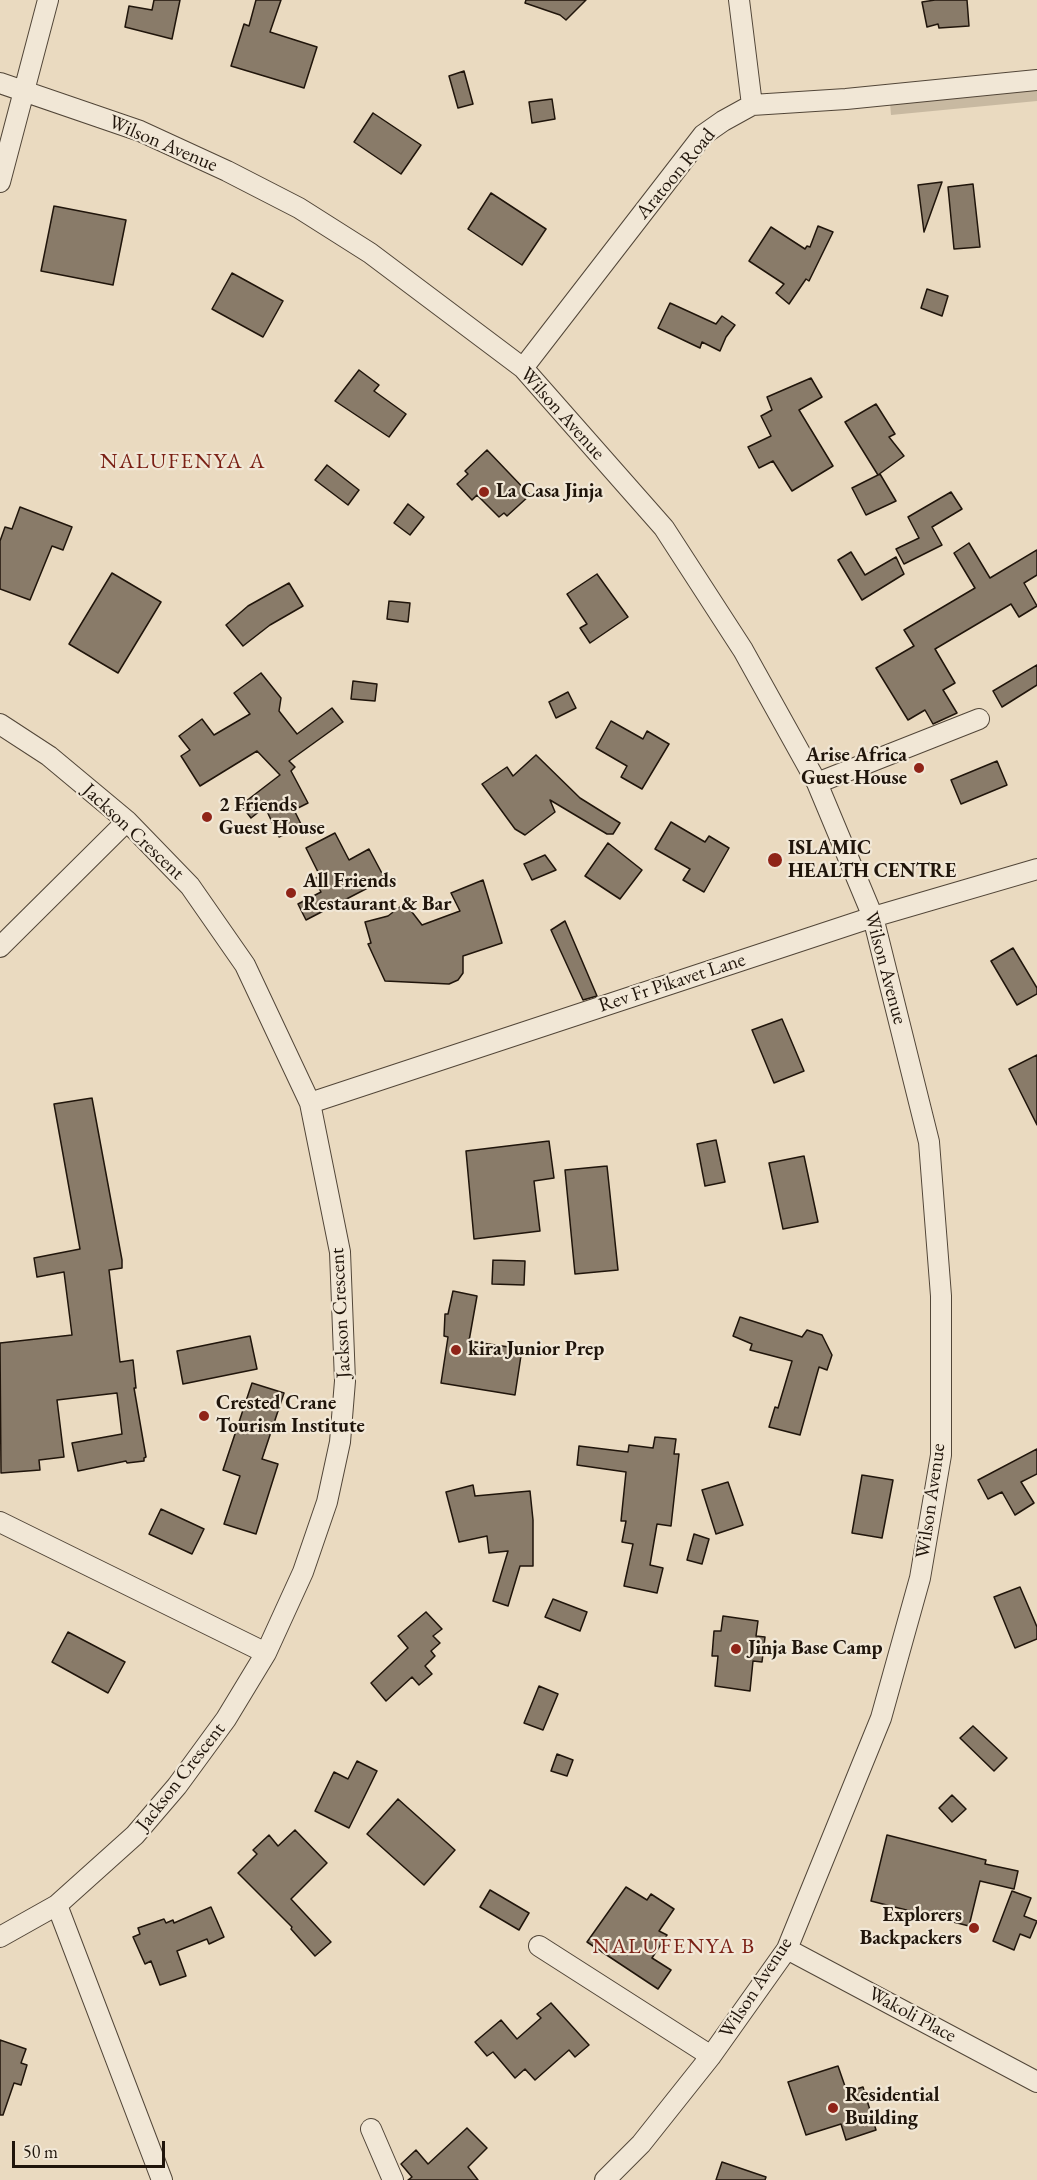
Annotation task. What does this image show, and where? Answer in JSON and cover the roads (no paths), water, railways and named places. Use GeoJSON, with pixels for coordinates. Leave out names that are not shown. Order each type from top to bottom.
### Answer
{"type":"FeatureCollection","features":[{"type":"Feature","properties":{"kind":"street"},"geometry":{"type":"LineString","coordinates":[[0,182],[48,0]]}},
{"type":"Feature","properties":{"kind":"street"},"geometry":{"type":"LineString","coordinates":[[740,0],[752,105]]}},
{"type":"Feature","properties":{"kind":"street","name":"Aratoon Road"},"geometry":{"type":"LineString","coordinates":[[523,368],[703,135],[723,121],[752,105],[846,99],[1037,80]]}},
{"type":"Feature","properties":{"kind":"street","name":"Wilson Avenue"},"geometry":{"type":"LineString","coordinates":[[0,83],[140,131],[227,171],[299,208],[370,254],[523,368],[664,528],[743,650],[817,783],[873,917],[929,1142],[941,1296],[941,1455],[920,1578],[880,1718],[787,1949],[711,2056],[641,2144],[604,2180]]}},
{"type":"Feature","properties":{"kind":"street"},"geometry":{"type":"LineString","coordinates":[[817,783],[979,719]]}},
{"type":"Feature","properties":{"kind":"street","name":"Jackson Crescent"},"geometry":{"type":"LineString","coordinates":[[0,724],[49,756],[128,821],[190,886],[244,965],[310,1103],[340,1252],[345,1382],[340,1442],[327,1502],[303,1572],[267,1653],[226,1719],[177,1786],[135,1835],[57,1905],[0,1936]]}},
{"type":"Feature","properties":{"kind":"street"},"geometry":{"type":"LineString","coordinates":[[0,947],[128,821]]}},
{"type":"Feature","properties":{"kind":"street","name":"Rev Fr Pikavet Lane"},"geometry":{"type":"LineString","coordinates":[[310,1103],[873,917],[1037,869]]}},
{"type":"Feature","properties":{"kind":"street"},"geometry":{"type":"LineString","coordinates":[[0,1522],[267,1653]]}},
{"type":"Feature","properties":{"kind":"street"},"geometry":{"type":"LineString","coordinates":[[57,1905],[162,2180]]}},
{"type":"Feature","properties":{"kind":"street"},"geometry":{"type":"LineString","coordinates":[[539,1946],[711,2056]]}},
{"type":"Feature","properties":{"kind":"street","name":"Wakoli Place"},"geometry":{"type":"LineString","coordinates":[[787,1949],[1037,2082]]}},
{"type":"Feature","properties":{"kind":"street"},"geometry":{"type":"LineString","coordinates":[[371,2129],[393,2180]]}},
{"type":"Feature","properties":{"kind":"place","name":"La Casa Jinja"},"geometry":{"type":"Point","coordinates":[484,492]}},
{"type":"Feature","properties":{"kind":"place","name":"Arise Africa Guest House"},"geometry":{"type":"Point","coordinates":[919,768]}},
{"type":"Feature","properties":{"kind":"place","name":"2 Friends Guest House"},"geometry":{"type":"Point","coordinates":[207,817]}},
{"type":"Feature","properties":{"kind":"place","name":"ISLAMIC HEALTH CENTRE"},"geometry":{"type":"Point","coordinates":[775,860]}},
{"type":"Feature","properties":{"kind":"place","name":"All Friends Restaurant & Bar"},"geometry":{"type":"Point","coordinates":[291,893]}},
{"type":"Feature","properties":{"kind":"place","name":"kira Junior Prep"},"geometry":{"type":"Point","coordinates":[456,1350]}},
{"type":"Feature","properties":{"kind":"place","name":"Crested Crane Tourism Institute"},"geometry":{"type":"Point","coordinates":[204,1416]}},
{"type":"Feature","properties":{"kind":"place","name":"Jinja Base Camp"},"geometry":{"type":"Point","coordinates":[736,1649]}},
{"type":"Feature","properties":{"kind":"place","name":"Explorers Backpackers"},"geometry":{"type":"Point","coordinates":[974,1928]}},
{"type":"Feature","properties":{"kind":"place","name":"Residential Building"},"geometry":{"type":"Point","coordinates":[833,2108]}},
{"type":"Feature","properties":{"kind":"district","name":"NALUFENYA A"},"geometry":{"type":"Point","coordinates":[183,462]}},
{"type":"Feature","properties":{"kind":"district","name":"NALUFENYA B"},"geometry":{"type":"Point","coordinates":[674,1947]}}]}
